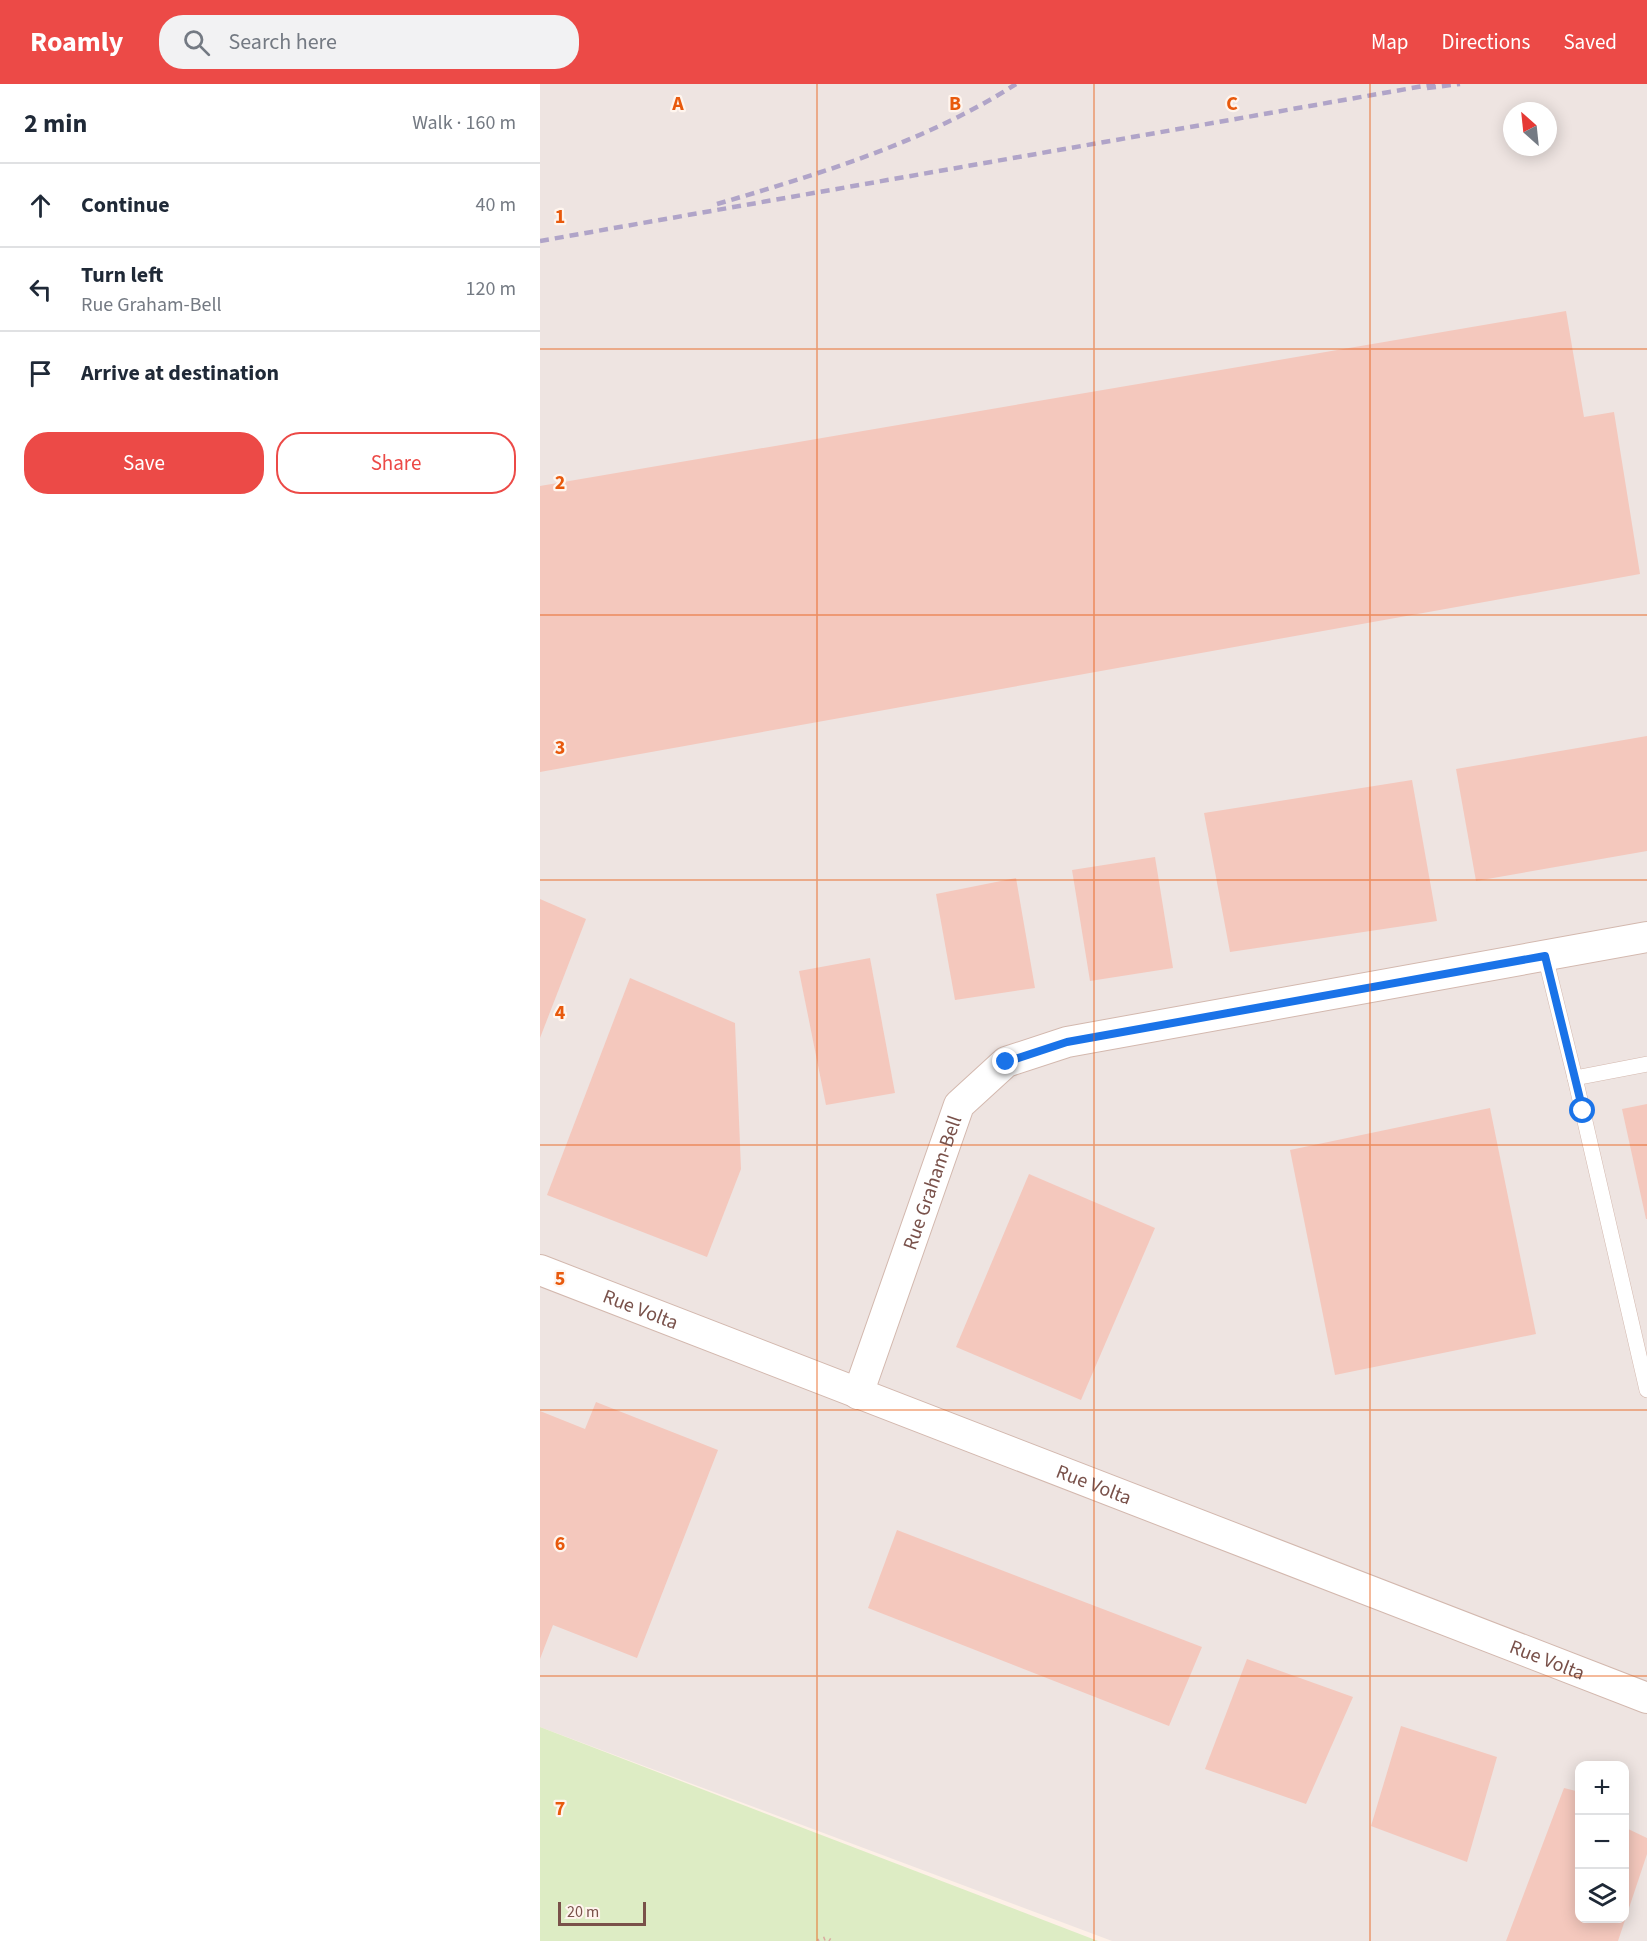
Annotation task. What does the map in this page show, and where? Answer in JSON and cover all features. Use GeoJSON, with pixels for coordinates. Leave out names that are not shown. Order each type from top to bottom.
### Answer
{"type":"FeatureCollection","features":[{"type":"Feature","properties":{"kind":"street","name":"Rue Graham-Bell"},"geometry":{"type":"LineString","coordinates":[[858,1394],[959,1105],[1006,1062],[1067,1042],[1647,937]]}},
{"type":"Feature","properties":{"kind":"street","name":"Rue Volta"},"geometry":{"type":"LineString","coordinates":[[540,1270],[1647,1698]]}},
{"type":"Feature","properties":{"kind":"lane"},"geometry":{"type":"LineString","coordinates":[[1545,956],[1647,1390]]}},
{"type":"Feature","properties":{"kind":"lane"},"geometry":{"type":"LineString","coordinates":[[1575,1078],[1647,1064]]}},
{"type":"Feature","properties":{"kind":"path"},"geometry":{"type":"LineString","coordinates":[[818,1941],[826,1938],[831,1941]]}},
{"type":"Feature","properties":{"kind":"shaded area"},"geometry":{"type":"Polygon","coordinates":[[[540,84],[1647,84],[1647,1941],[1112,1941],[540,1727],[540,84]]]}},
{"type":"Feature","properties":{"kind":"green space"},"geometry":{"type":"Polygon","coordinates":[[[540,1727],[1098,1941],[540,1941],[540,1727]]]}},
{"type":"Feature","properties":{"kind":"building"},"geometry":{"type":"Polygon","coordinates":[[[1566,311],[1584,417],[1614,412],[1640,574],[540,772],[540,486],[1566,311]]]}},
{"type":"Feature","properties":{"kind":"building"},"geometry":{"type":"Polygon","coordinates":[[[1647,736],[1647,851],[1476,881],[1456,769],[1647,736]]]}},
{"type":"Feature","properties":{"kind":"building"},"geometry":{"type":"Polygon","coordinates":[[[1412,780],[1437,921],[1230,952],[1204,813],[1412,780]]]}},
{"type":"Feature","properties":{"kind":"building"},"geometry":{"type":"Polygon","coordinates":[[[1155,857],[1173,968],[1090,981],[1072,870],[1155,857]]]}},
{"type":"Feature","properties":{"kind":"building"},"geometry":{"type":"Polygon","coordinates":[[[1016,878],[1035,988],[955,1000],[936,894],[1016,878]]]}},
{"type":"Feature","properties":{"kind":"building"},"geometry":{"type":"Polygon","coordinates":[[[540,899],[586,919],[540,1038],[540,899]]]}},
{"type":"Feature","properties":{"kind":"building"},"geometry":{"type":"Polygon","coordinates":[[[870,958],[895,1093],[826,1105],[799,971],[870,958]]]}},
{"type":"Feature","properties":{"kind":"building"},"geometry":{"type":"Polygon","coordinates":[[[630,978],[735,1023],[741,1169],[707,1257],[547,1195],[630,978]]]}},
{"type":"Feature","properties":{"kind":"building"},"geometry":{"type":"Polygon","coordinates":[[[1647,1104],[1647,1219],[1646,1219],[1622,1109],[1647,1104]]]}},
{"type":"Feature","properties":{"kind":"building"},"geometry":{"type":"Polygon","coordinates":[[[1490,1108],[1536,1334],[1335,1375],[1290,1150],[1490,1108]]]}},
{"type":"Feature","properties":{"kind":"building"},"geometry":{"type":"Polygon","coordinates":[[[1029,1174],[1155,1228],[1081,1400],[956,1347],[1029,1174]]]}},
{"type":"Feature","properties":{"kind":"building"},"geometry":{"type":"Polygon","coordinates":[[[596,1402],[718,1450],[637,1658],[553,1625],[540,1659],[540,1411],[585,1429],[596,1402]]]}},
{"type":"Feature","properties":{"kind":"building"},"geometry":{"type":"Polygon","coordinates":[[[897,1530],[1202,1647],[1169,1726],[868,1608],[897,1530]]]}},
{"type":"Feature","properties":{"kind":"building"},"geometry":{"type":"Polygon","coordinates":[[[1247,1659],[1353,1697],[1306,1804],[1205,1769],[1247,1659]]]}},
{"type":"Feature","properties":{"kind":"building"},"geometry":{"type":"Polygon","coordinates":[[[1401,1726],[1497,1757],[1467,1862],[1371,1826],[1401,1726]]]}},
{"type":"Feature","properties":{"kind":"building"},"geometry":{"type":"Polygon","coordinates":[[[1564,1788],[1575,1791],[1575,1923],[1624,1923],[1618,1941],[1506,1941],[1564,1788]]]}},
{"type":"Feature","properties":{"kind":"building"},"geometry":{"type":"Polygon","coordinates":[[[1629,1829],[1647,1838],[1647,1854],[1629,1908],[1629,1829]]]}},
{"type":"Feature","properties":{"kind":"railway"},"geometry":{"type":"LineString","coordinates":[[717,204],[794,181],[909,140],[981,105],[1016,84]]}},
{"type":"Feature","properties":{"kind":"railway"},"geometry":{"type":"LineString","coordinates":[[540,241],[1435,84]]}},
{"type":"Feature","properties":{"kind":"railway"},"geometry":{"type":"LineString","coordinates":[[1427,88],[1460,84]]}},
{"type":"Feature","properties":{"kind":"route"},"geometry":{"type":"LineString","coordinates":[[1006,1062],[1067,1042],[1545,956],[1583,1111]]}}]}
